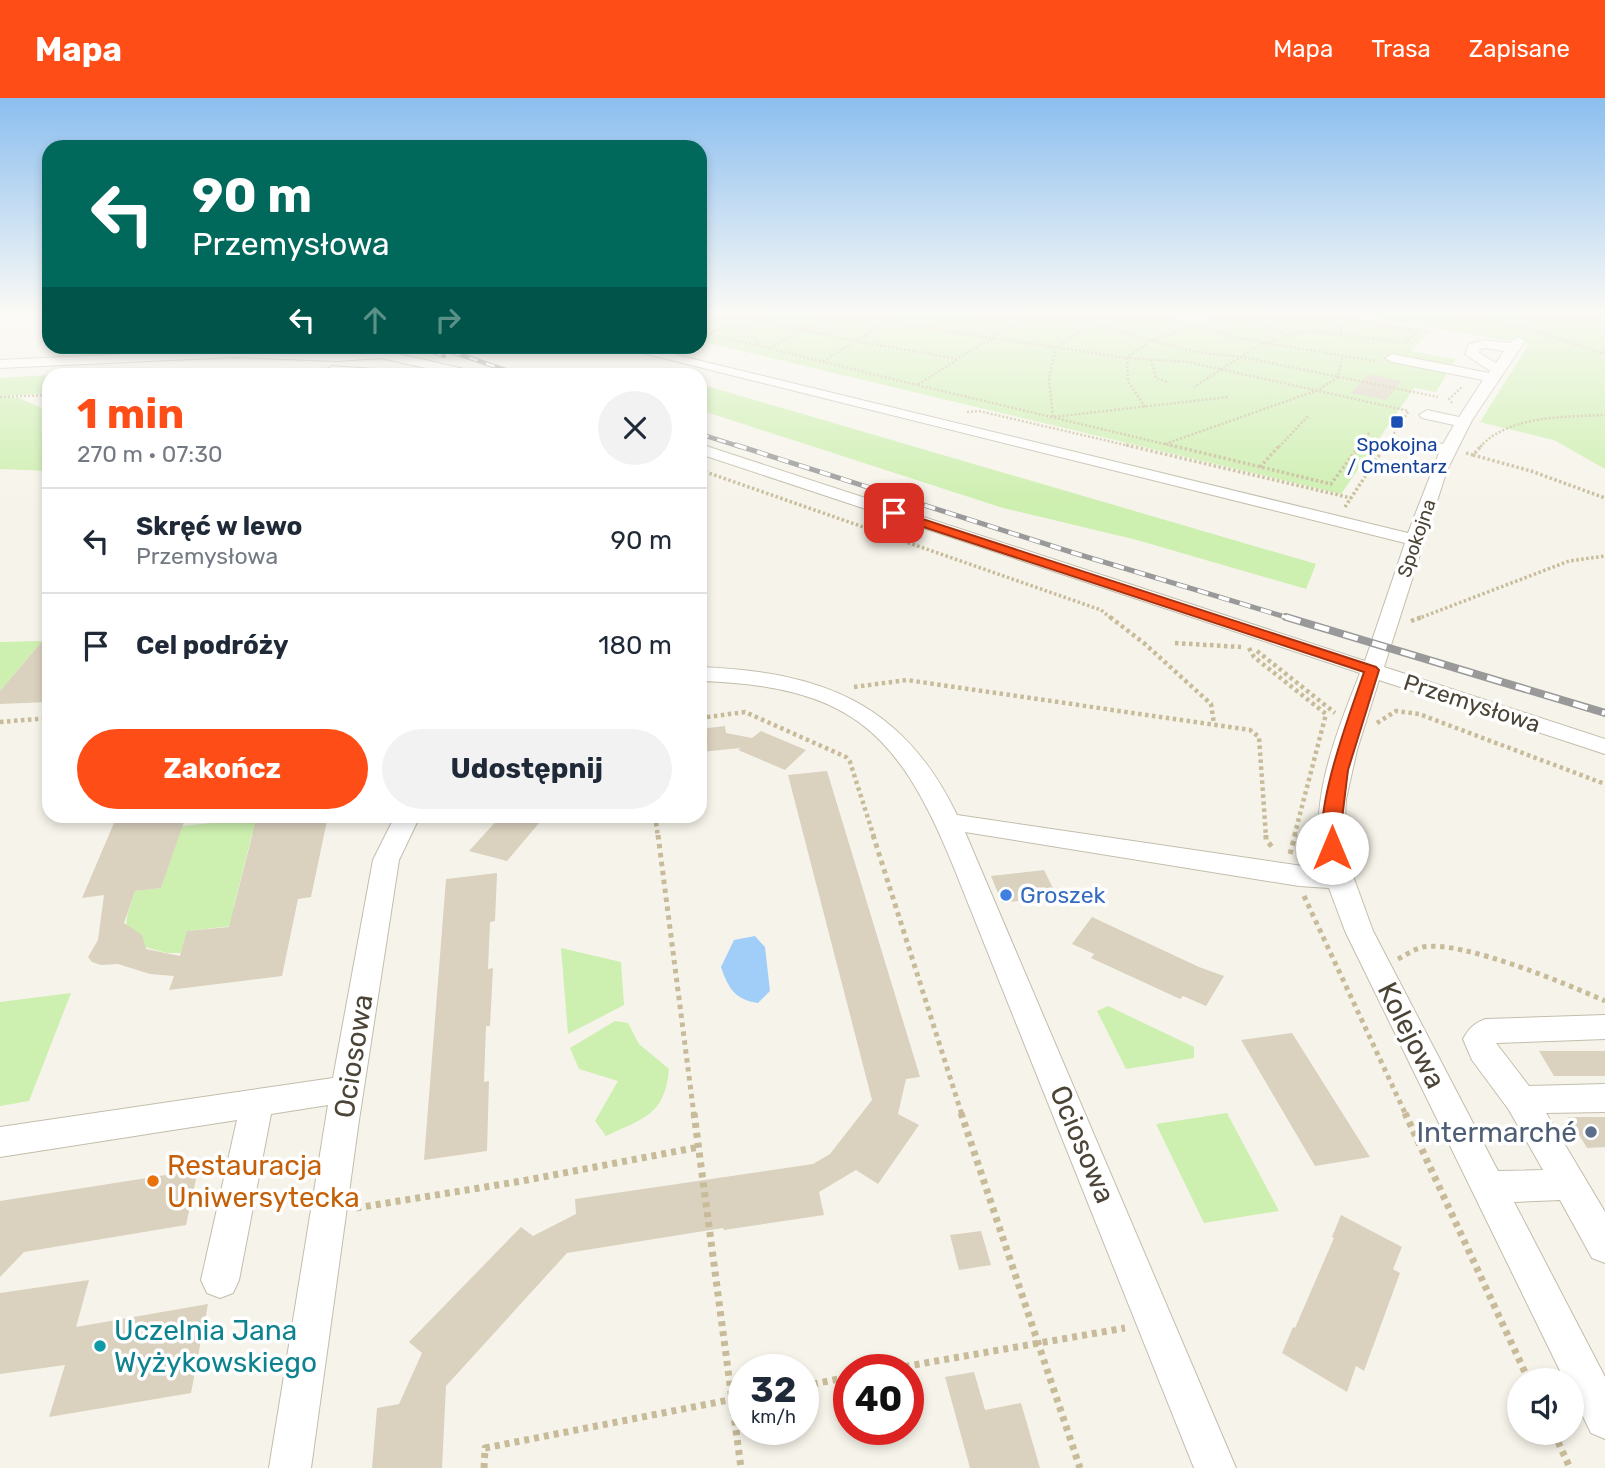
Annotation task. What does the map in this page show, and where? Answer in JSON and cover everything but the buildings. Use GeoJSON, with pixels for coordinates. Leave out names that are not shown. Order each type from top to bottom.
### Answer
{"type":"FeatureCollection","features":[{"type":"Feature","properties":{"kind":"street"},"geometry":{"type":"LineString","coordinates":[[746,376],[1413,540]]}},
{"type":"Feature","properties":{"kind":"street","name":"Spokojna"},"geometry":{"type":"LineString","coordinates":[[1371,670],[1387,630],[1413,540],[1448,450],[1449,414],[1494,376]]}},
{"type":"Feature","properties":{"kind":"street"},"geometry":{"type":"LineString","coordinates":[[800,389],[818,378]]}},
{"type":"Feature","properties":{"kind":"street"},"geometry":{"type":"LineString","coordinates":[[950,425],[964,412]]}},
{"type":"Feature","properties":{"kind":"street"},"geometry":{"type":"LineString","coordinates":[[1411,443],[1448,450]]}},
{"type":"Feature","properties":{"kind":"street","name":"Przemysłowa"},"geometry":{"type":"LineString","coordinates":[[707,451],[1259,639],[1371,670],[1605,747]]}},
{"type":"Feature","properties":{"kind":"street","name":"Kolejowa"},"geometry":{"type":"LineString","coordinates":[[1371,670],[1340,770],[1335,798],[1332,837],[1339,880],[1359,931],[1490,1186],[1605,1419]]}},
{"type":"Feature","properties":{"kind":"street","name":"Ociosowa"},"geometry":{"type":"LineString","coordinates":[[707,674],[746,675],[785,681],[855,709],[894,738],[909,755],[947,822],[1084,1143],[1215,1468]]}},
{"type":"Feature","properties":{"kind":"street"},"geometry":{"type":"LineString","coordinates":[[947,822],[1292,869],[1339,880]]}},
{"type":"Feature","properties":{"kind":"street","name":"Ociosowa"},"geometry":{"type":"LineString","coordinates":[[290,1468],[347,1089],[386,860],[404,823]]}},
{"type":"Feature","properties":{"kind":"street"},"geometry":{"type":"LineString","coordinates":[[1605,1027],[1486,1031],[1479,1040],[1483,1051],[1521,1100],[1605,1246]]}},
{"type":"Feature","properties":{"kind":"street"},"geometry":{"type":"LineString","coordinates":[[0,1142],[347,1089]]}},
{"type":"Feature","properties":{"kind":"street"},"geometry":{"type":"LineString","coordinates":[[1521,1100],[1605,1098]]}},
{"type":"Feature","properties":{"kind":"street"},"geometry":{"type":"LineString","coordinates":[[220,1280],[257,1102]]}},
{"type":"Feature","properties":{"kind":"street"},"geometry":{"type":"LineString","coordinates":[[1490,1186],[1569,1184]]}},
{"type":"Feature","properties":{"kind":"path"},"geometry":{"type":"LineString","coordinates":[[881,376],[1331,484],[1369,433]]}},
{"type":"Feature","properties":{"kind":"path"},"geometry":{"type":"LineString","coordinates":[[917,385],[931,376]]}},
{"type":"Feature","properties":{"kind":"path"},"geometry":{"type":"LineString","coordinates":[[1050,376],[1053,418]]}},
{"type":"Feature","properties":{"kind":"path"},"geometry":{"type":"LineString","coordinates":[[1128,376],[1128,381],[1145,407]]}},
{"type":"Feature","properties":{"kind":"path"},"geometry":{"type":"LineString","coordinates":[[1156,376],[1167,382]]}},
{"type":"Feature","properties":{"kind":"path"},"geometry":{"type":"LineString","coordinates":[[1194,387],[1212,376]]}},
{"type":"Feature","properties":{"kind":"path"},"geometry":{"type":"LineString","coordinates":[[1250,376],[1449,414],[1449,399],[1473,376]]}},
{"type":"Feature","properties":{"kind":"path"},"geometry":{"type":"LineString","coordinates":[[1333,376],[1438,397]]}},
{"type":"Feature","properties":{"kind":"path"},"geometry":{"type":"LineString","coordinates":[[1462,396],[1476,376]]}},
{"type":"Feature","properties":{"kind":"path"},"geometry":{"type":"LineString","coordinates":[[1164,444],[1318,390],[1338,377]]}},
{"type":"Feature","properties":{"kind":"path"},"geometry":{"type":"LineString","coordinates":[[0,397],[42,395]]}},
{"type":"Feature","properties":{"kind":"path"},"geometry":{"type":"LineString","coordinates":[[1053,418],[1228,397]]}},
{"type":"Feature","properties":{"kind":"path"},"geometry":{"type":"LineString","coordinates":[[964,412],[979,411],[1351,498]]}},
{"type":"Feature","properties":{"kind":"path"},"geometry":{"type":"LineString","coordinates":[[1260,467],[1309,415]]}},
{"type":"Feature","properties":{"kind":"path"},"geometry":{"type":"LineString","coordinates":[[1473,455],[1481,442],[1508,429],[1537,422],[1605,415]]}},
{"type":"Feature","properties":{"kind":"path"},"geometry":{"type":"LineString","coordinates":[[1448,450],[1531,471],[1605,498]]}},
{"type":"Feature","properties":{"kind":"path"},"geometry":{"type":"LineString","coordinates":[[707,472],[1101,610],[1114,618],[1199,691],[1211,704],[1214,724]]}},
{"type":"Feature","properties":{"kind":"path"},"geometry":{"type":"LineString","coordinates":[[1387,630],[1569,561],[1605,556]]}},
{"type":"Feature","properties":{"kind":"path"},"geometry":{"type":"LineString","coordinates":[[1175,643],[1259,639]]}},
{"type":"Feature","properties":{"kind":"path"},"geometry":{"type":"LineString","coordinates":[[1259,639],[1256,648],[1261,656],[1335,713]]}},
{"type":"Feature","properties":{"kind":"path"},"geometry":{"type":"LineString","coordinates":[[1259,639],[1254,657],[1326,714],[1292,869]]}},
{"type":"Feature","properties":{"kind":"path"},"geometry":{"type":"LineString","coordinates":[[855,687],[907,680],[1214,724],[1250,730],[1259,737],[1266,840],[1292,869],[1523,1368]]}},
{"type":"Feature","properties":{"kind":"path"},"geometry":{"type":"LineString","coordinates":[[1403,710],[1605,784]]}},
{"type":"Feature","properties":{"kind":"path"},"geometry":{"type":"LineString","coordinates":[[707,717],[745,712],[846,757],[850,762],[964,1121],[1080,1468]]}},
{"type":"Feature","properties":{"kind":"path"},"geometry":{"type":"LineString","coordinates":[[0,722],[42,719]]}},
{"type":"Feature","properties":{"kind":"path"},"geometry":{"type":"LineString","coordinates":[[656,823],[728,1368]]}},
{"type":"Feature","properties":{"kind":"path"},"geometry":{"type":"LineString","coordinates":[[1398,959],[1422,947],[1458,948],[1583,990],[1605,1001]]}},
{"type":"Feature","properties":{"kind":"path"},"geometry":{"type":"LineString","coordinates":[[329,1213],[522,1181],[699,1147]]}},
{"type":"Feature","properties":{"kind":"path"},"geometry":{"type":"LineString","coordinates":[[924,1363],[1133,1327]]}},
{"type":"Feature","properties":{"kind":"path"},"geometry":{"type":"LineString","coordinates":[[484,1468],[485,1448],[728,1400]]}},
{"type":"Feature","properties":{"kind":"path"},"geometry":{"type":"LineString","coordinates":[[738,1445],[741,1468]]}},
{"type":"Feature","properties":{"kind":"path"},"geometry":{"type":"LineString","coordinates":[[1559,1445],[1570,1468]]}},
{"type":"Feature","properties":{"kind":"green space"},"geometry":{"type":"Polygon","coordinates":[[[42,376],[42,393],[2,396],[19,398],[42,408],[42,471],[0,469],[0,378],[42,376]]]}},
{"type":"Feature","properties":{"kind":"green space"},"geometry":{"type":"Polygon","coordinates":[[[846,376],[1446,376],[1436,392],[1414,388],[1341,494],[846,376]]]}},
{"type":"Feature","properties":{"kind":"green space"},"geometry":{"type":"Polygon","coordinates":[[[1509,376],[1605,376],[1605,469],[1554,440],[1480,422],[1509,376]]]}},
{"type":"Feature","properties":{"kind":"green space"},"geometry":{"type":"Polygon","coordinates":[[[707,386],[1316,564],[1306,589],[1137,540],[1003,508],[707,412],[707,386]]]}},
{"type":"Feature","properties":{"kind":"green space"},"geometry":{"type":"Polygon","coordinates":[[[42,641],[0,691],[0,642],[42,641]]]}},
{"type":"Feature","properties":{"kind":"green space"},"geometry":{"type":"Polygon","coordinates":[[[279,823],[277,831],[252,834],[234,906],[268,922],[188,931],[181,953],[167,953],[141,946],[141,934],[126,929],[135,891],[161,888],[182,826],[279,823]]]}},
{"type":"Feature","properties":{"kind":"green space"},"geometry":{"type":"Polygon","coordinates":[[[561,948],[621,962],[624,1005],[568,1034],[561,948]]]}},
{"type":"Feature","properties":{"kind":"green space"},"geometry":{"type":"Polygon","coordinates":[[[71,993],[29,1101],[0,1106],[0,1002],[71,993]]]}},
{"type":"Feature","properties":{"kind":"green space"},"geometry":{"type":"Polygon","coordinates":[[[1108,1006],[1194,1047],[1194,1058],[1126,1069],[1097,1011],[1108,1006]]]}},
{"type":"Feature","properties":{"kind":"green space"},"geometry":{"type":"Polygon","coordinates":[[[615,1021],[628,1023],[639,1044],[669,1069],[667,1084],[657,1106],[642,1119],[606,1136],[595,1121],[618,1081],[579,1069],[570,1048],[615,1021]]]}},
{"type":"Feature","properties":{"kind":"green space"},"geometry":{"type":"Polygon","coordinates":[[[1227,1113],[1279,1211],[1204,1223],[1156,1124],[1227,1113]]]}},
{"type":"Feature","properties":{"kind":"water"},"geometry":{"type":"Polygon","coordinates":[[[755,936],[765,947],[770,991],[758,1003],[738,996],[726,981],[721,967],[734,940],[755,936]]]}},
{"type":"Feature","properties":{"kind":"railway"},"geometry":{"type":"LineString","coordinates":[[707,436],[741,447]]}},
{"type":"Feature","properties":{"kind":"railway"},"geometry":{"type":"LineString","coordinates":[[736,445],[1074,553],[1292,619]]}},
{"type":"Feature","properties":{"kind":"railway"},"geometry":{"type":"LineString","coordinates":[[1286,617],[1605,713]]}},
{"type":"Feature","properties":{"kind":"place","name":"Spokojna / Cmentarz"},"geometry":{"type":"Point","coordinates":[1397,422]}},
{"type":"Feature","properties":{"kind":"place","name":"Groszek"},"geometry":{"type":"Point","coordinates":[1006,895]}},
{"type":"Feature","properties":{"kind":"place","name":"Intermarché"},"geometry":{"type":"Point","coordinates":[1591,1132]}},
{"type":"Feature","properties":{"kind":"place","name":"Restauracja Uniwersytecka"},"geometry":{"type":"Point","coordinates":[153,1181]}},
{"type":"Feature","properties":{"kind":"place","name":"Uczelnia Jana Wyżykowskiego"},"geometry":{"type":"Point","coordinates":[100,1346]}},
{"type":"Feature","properties":{"kind":"route"},"geometry":{"type":"LineString","coordinates":[[894,513],[1371,670],[1340,770],[1331,825],[1332,848]]}}]}
